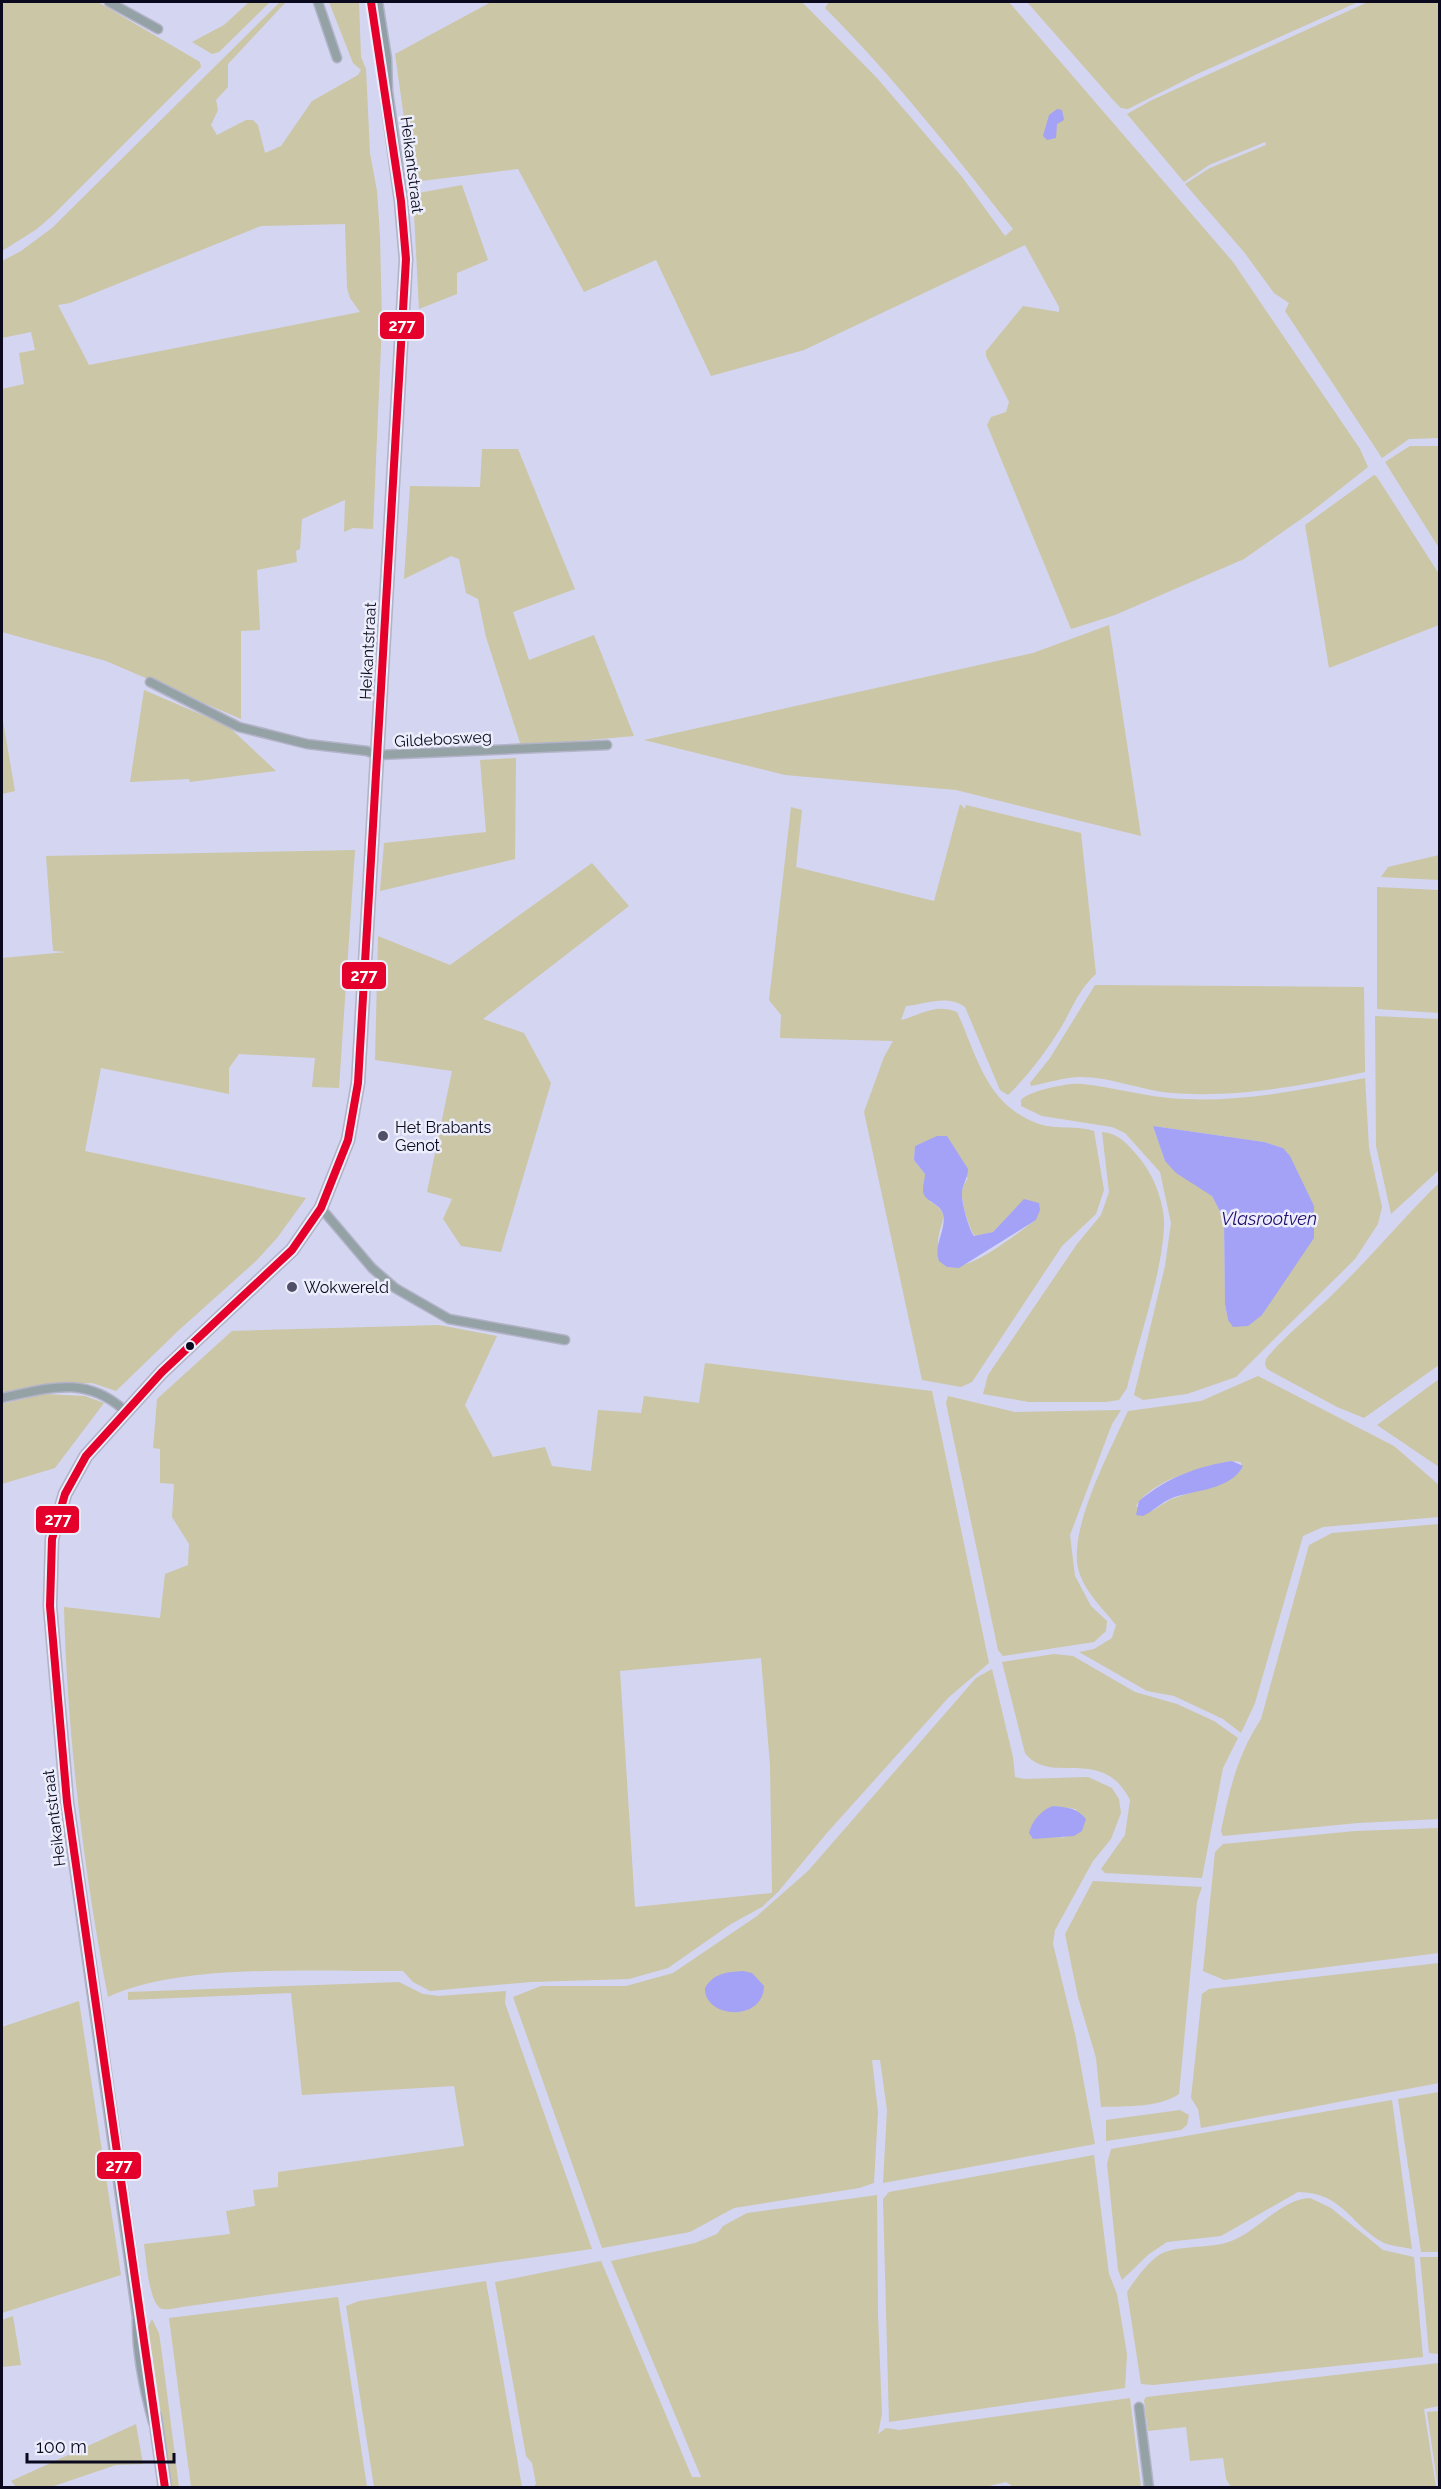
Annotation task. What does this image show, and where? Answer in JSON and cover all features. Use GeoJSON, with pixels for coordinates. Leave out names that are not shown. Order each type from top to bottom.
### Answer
{"type":"FeatureCollection","features":[{"type":"Feature","properties":{"kind":"street"},"geometry":{"type":"LineString","coordinates":[[109,2],[158,29]]}},
{"type":"Feature","properties":{"kind":"street"},"geometry":{"type":"LineString","coordinates":[[318,2],[337,57]]}},
{"type":"Feature","properties":{"kind":"street","name":"Heikantstraat"},"geometry":{"type":"LineString","coordinates":[[371,2],[378,60],[386,91]]}},
{"type":"Feature","properties":{"kind":"street","name":"Heikantstraat"},"geometry":{"type":"LineString","coordinates":[[165,2487],[67,1802],[50,1606],[52,1539],[65,1494],[86,1456],[124,1410],[292,1250],[321,1208],[340,1166],[355,1112],[369,836],[378,755],[406,259],[401,201],[386,91],[385,59],[376,2]]}},
{"type":"Feature","properties":{"kind":"street","name":"Gildebosweg"},"geometry":{"type":"LineString","coordinates":[[150,682],[239,727],[307,744],[367,751],[378,755],[607,745]]}},
{"type":"Feature","properties":{"kind":"street"},"geometry":{"type":"LineString","coordinates":[[321,1208],[372,1268],[395,1288],[449,1319],[565,1340]]}},
{"type":"Feature","properties":{"kind":"street"},"geometry":{"type":"LineString","coordinates":[[2,1398],[38,1391],[86,1388],[102,1393],[124,1410]]}},
{"type":"Feature","properties":{"kind":"street"},"geometry":{"type":"LineString","coordinates":[[1138,2407],[1149,2487]]}},
{"type":"Feature","properties":{"kind":"shaded area"},"geometry":{"type":"Polygon","coordinates":[[[2,2],[98,2],[200,62],[201,67],[53,215],[37,229],[2,251],[2,2]]]}},
{"type":"Feature","properties":{"kind":"shaded area"},"geometry":{"type":"Polygon","coordinates":[[[249,2],[270,2],[219,52],[212,54],[192,42],[224,25],[249,2]]]}},
{"type":"Feature","properties":{"kind":"shaded area"},"geometry":{"type":"Polygon","coordinates":[[[280,2],[286,2],[228,64],[228,87],[216,100],[218,110],[211,125],[217,135],[246,120],[253,120],[258,125],[265,153],[281,146],[312,101],[358,75],[361,70],[353,63],[329,2],[359,2],[361,57],[366,69],[370,153],[377,191],[380,236],[382,323],[373,529],[353,528],[344,532],[345,500],[302,519],[300,549],[296,551],[297,562],[257,570],[260,630],[241,631],[241,719],[106,661],[2,632],[2,389],[24,384],[19,353],[35,350],[31,332],[2,338],[2,261],[21,251],[52,228],[280,2]],[[345,224],[261,226],[70,303],[58,305],[89,365],[360,312],[350,298],[347,288],[345,224]]]}},
{"type":"Feature","properties":{"kind":"shaded area"},"geometry":{"type":"Polygon","coordinates":[[[491,2],[802,2],[877,78],[962,177],[1005,236],[1013,229],[991,201],[899,88],[825,8],[829,2],[1009,2],[1233,262],[1360,449],[1368,467],[1311,512],[1244,559],[1115,615],[1071,629],[987,425],[991,417],[1006,412],[1009,402],[986,356],[986,351],[1023,306],[1059,312],[1059,307],[1025,245],[804,350],[711,376],[656,260],[584,292],[518,169],[413,182],[395,54],[491,2]]]}},
{"type":"Feature","properties":{"kind":"shaded area"},"geometry":{"type":"Polygon","coordinates":[[[1027,2],[1358,2],[1197,74],[1128,109],[1121,108],[1114,101],[1027,2]]]}},
{"type":"Feature","properties":{"kind":"shaded area"},"geometry":{"type":"Polygon","coordinates":[[[1368,2],[1440,2],[1439,438],[1409,439],[1382,458],[1285,311],[1289,303],[1274,293],[1244,252],[1185,184],[1210,168],[1266,145],[1265,142],[1209,165],[1184,182],[1127,114],[1152,100],[1368,2]]]}},
{"type":"Feature","properties":{"kind":"shaded area"},"geometry":{"type":"Polygon","coordinates":[[[462,185],[488,260],[457,273],[457,294],[419,309],[413,194],[462,185]]]}},
{"type":"Feature","properties":{"kind":"shaded area"},"geometry":{"type":"Polygon","coordinates":[[[1410,446],[1439,446],[1439,548],[1385,462],[1410,446]]]}},
{"type":"Feature","properties":{"kind":"shaded area"},"geometry":{"type":"Polygon","coordinates":[[[482,449],[518,449],[575,589],[513,612],[529,660],[594,635],[634,736],[521,746],[486,637],[478,599],[466,593],[459,559],[451,556],[404,579],[410,486],[480,487],[482,449]]]}},
{"type":"Feature","properties":{"kind":"shaded area"},"geometry":{"type":"Polygon","coordinates":[[[1374,475],[1439,574],[1439,625],[1329,668],[1305,525],[1374,475]]]}},
{"type":"Feature","properties":{"kind":"shaded area"},"geometry":{"type":"Polygon","coordinates":[[[1109,625],[1141,836],[956,790],[785,775],[644,740],[1033,653],[1109,625]]]}},
{"type":"Feature","properties":{"kind":"shaded area"},"geometry":{"type":"Polygon","coordinates":[[[144,690],[228,726],[276,771],[190,782],[189,779],[130,782],[144,690]]]}},
{"type":"Feature","properties":{"kind":"shaded area"},"geometry":{"type":"Polygon","coordinates":[[[2,715],[15,791],[2,794],[2,715]]]}},
{"type":"Feature","properties":{"kind":"shaded area"},"geometry":{"type":"Polygon","coordinates":[[[516,758],[515,859],[380,891],[384,843],[486,832],[480,760],[516,758]]]}},
{"type":"Feature","properties":{"kind":"shaded area"},"geometry":{"type":"Polygon","coordinates":[[[960,804],[965,809],[966,805],[1081,833],[1096,974],[1081,991],[1045,1052],[1016,1087],[1008,1095],[1000,1090],[965,1007],[944,1000],[906,1006],[901,1020],[935,1009],[957,1012],[986,1078],[1007,1105],[1021,1116],[1039,1124],[1094,1131],[1104,1190],[1096,1214],[1062,1246],[972,1382],[961,1387],[922,1380],[864,1112],[884,1057],[893,1041],[780,1038],[781,1015],[769,1000],[791,807],[802,810],[796,867],[934,901],[960,804]],[[922,1143],[915,1146],[914,1160],[925,1174],[929,1201],[941,1210],[943,1215],[938,1243],[947,1267],[969,1263],[981,1257],[1036,1220],[1015,1209],[993,1232],[975,1236],[968,1222],[962,1196],[968,1178],[922,1143]]]}},
{"type":"Feature","properties":{"kind":"shaded area"},"geometry":{"type":"Polygon","coordinates":[[[355,850],[339,1088],[312,1087],[315,1058],[239,1054],[229,1068],[229,1094],[101,1068],[85,1151],[306,1198],[277,1238],[256,1261],[179,1330],[116,1391],[92,1383],[34,1386],[2,1393],[2,958],[67,952],[53,951],[46,856],[355,850]]]}},
{"type":"Feature","properties":{"kind":"shaded area"},"geometry":{"type":"Polygon","coordinates":[[[1439,855],[1439,880],[1381,877],[1388,867],[1439,855]]]}},
{"type":"Feature","properties":{"kind":"shaded area"},"geometry":{"type":"Polygon","coordinates":[[[592,863],[629,906],[483,1019],[524,1033],[551,1083],[501,1252],[461,1246],[443,1219],[452,1199],[427,1192],[452,1071],[375,1060],[378,936],[450,965],[592,863]]]}},
{"type":"Feature","properties":{"kind":"shaded area"},"geometry":{"type":"Polygon","coordinates":[[[1377,887],[1439,890],[1439,1013],[1377,1009],[1377,887]]]}},
{"type":"Feature","properties":{"kind":"shaded area"},"geometry":{"type":"Polygon","coordinates":[[[1095,985],[1364,987],[1365,1072],[1293,1086],[1220,1094],[1171,1093],[1103,1079],[1081,1077],[1031,1086],[1030,1083],[1050,1058],[1095,985]]]}},
{"type":"Feature","properties":{"kind":"shaded area"},"geometry":{"type":"Polygon","coordinates":[[[1375,1016],[1439,1019],[1439,1170],[1391,1214],[1376,1146],[1375,1016]]]}},
{"type":"Feature","properties":{"kind":"shaded area"},"geometry":{"type":"Polygon","coordinates":[[[1365,1078],[1369,1148],[1382,1207],[1378,1224],[1355,1259],[1236,1377],[1187,1394],[1143,1400],[1134,1395],[1165,1266],[1171,1223],[1160,1172],[1125,1133],[1112,1127],[1042,1116],[1021,1106],[1021,1100],[1040,1090],[1076,1084],[1158,1097],[1218,1099],[1267,1095],[1365,1078]],[[1153,1126],[1165,1161],[1212,1196],[1224,1219],[1225,1304],[1228,1320],[1262,1315],[1273,1297],[1283,1148],[1264,1142],[1153,1126]]]}},
{"type":"Feature","properties":{"kind":"shaded area"},"geometry":{"type":"Polygon","coordinates":[[[1102,1132],[1121,1139],[1142,1161],[1158,1193],[1164,1220],[1156,1281],[1127,1388],[1119,1400],[1106,1402],[1029,1402],[983,1394],[988,1375],[1077,1244],[1101,1215],[1109,1192],[1102,1132]]]}},
{"type":"Feature","properties":{"kind":"shaded area"},"geometry":{"type":"Polygon","coordinates":[[[1439,1183],[1439,1365],[1364,1418],[1337,1407],[1267,1369],[1266,1359],[1274,1350],[1348,1279],[1439,1183]]]}},
{"type":"Feature","properties":{"kind":"shaded area"},"geometry":{"type":"Polygon","coordinates":[[[439,1325],[497,1336],[465,1405],[493,1457],[545,1447],[552,1466],[591,1471],[598,1410],[641,1413],[644,1396],[699,1403],[705,1363],[932,1391],[989,1663],[949,1697],[826,1834],[778,1892],[762,1907],[731,1924],[668,1968],[629,1979],[531,1982],[430,1991],[413,1982],[403,1971],[252,1971],[174,1978],[139,1986],[108,1997],[91,1901],[78,1803],[69,1704],[64,1607],[160,1618],[165,1574],[188,1565],[189,1544],[172,1517],[174,1484],[160,1483],[160,1449],[153,1448],[157,1399],[232,1331],[439,1325]],[[761,1658],[620,1671],[635,1907],[772,1893],[770,1765],[761,1658]]]}},
{"type":"Feature","properties":{"kind":"shaded area"},"geometry":{"type":"Polygon","coordinates":[[[1258,1376],[1394,1446],[1439,1485],[1439,1517],[1323,1527],[1303,1536],[1255,1703],[1241,1733],[1223,1719],[1174,1696],[1147,1691],[1079,1652],[1094,1649],[1112,1638],[1116,1625],[1084,1584],[1078,1568],[1077,1551],[1085,1510],[1093,1488],[1128,1411],[1201,1401],[1258,1376]],[[1232,1461],[1193,1470],[1153,1489],[1136,1506],[1152,1511],[1171,1499],[1219,1484],[1241,1470],[1241,1462],[1232,1461]]]}},
{"type":"Feature","properties":{"kind":"shaded area"},"geometry":{"type":"Polygon","coordinates":[[[1439,1379],[1439,1467],[1377,1425],[1439,1379]]]}},
{"type":"Feature","properties":{"kind":"shaded area"},"geometry":{"type":"Polygon","coordinates":[[[44,1394],[85,1396],[104,1403],[55,1468],[2,1484],[2,1404],[44,1394]]]}},
{"type":"Feature","properties":{"kind":"shaded area"},"geometry":{"type":"Polygon","coordinates":[[[948,1396],[1015,1412],[1121,1410],[1112,1424],[1070,1535],[1075,1576],[1091,1606],[1107,1621],[1106,1631],[1094,1642],[1003,1656],[998,1650],[946,1403],[948,1396]]]}},
{"type":"Feature","properties":{"kind":"shaded area"},"geometry":{"type":"Polygon","coordinates":[[[1439,1524],[1439,1819],[1358,1823],[1223,1836],[1221,1831],[1231,1786],[1240,1759],[1261,1719],[1309,1545],[1332,1533],[1439,1524]]]}},
{"type":"Feature","properties":{"kind":"shaded area"},"geometry":{"type":"Polygon","coordinates":[[[1054,1654],[1073,1656],[1135,1692],[1177,1704],[1214,1721],[1238,1738],[1223,1768],[1202,1878],[1105,1873],[1101,1869],[1125,1835],[1130,1800],[1119,1783],[1105,1774],[1091,1769],[1048,1767],[1036,1762],[1025,1753],[1002,1662],[1054,1654]]]}},
{"type":"Feature","properties":{"kind":"shaded area"},"geometry":{"type":"Polygon","coordinates":[[[992,1669],[1013,1757],[1015,1777],[1024,1779],[1088,1777],[1112,1788],[1119,1799],[1121,1813],[1111,1839],[1093,1861],[1055,1930],[1053,1944],[1075,2034],[1095,2144],[883,2183],[887,2110],[880,2060],[872,2060],[878,2112],[874,2183],[859,2188],[734,2208],[690,2232],[602,2248],[513,1997],[541,1986],[626,1986],[673,1973],[757,1916],[808,1871],[976,1678],[992,1669]],[[1053,1806],[1062,1838],[1082,1831],[1076,1809],[1053,1806]]]}},
{"type":"Feature","properties":{"kind":"shaded area"},"geometry":{"type":"Polygon","coordinates":[[[1439,1828],[1439,1953],[1224,1980],[1203,1971],[1215,1852],[1223,1844],[1355,1831],[1439,1828]]]}},
{"type":"Feature","properties":{"kind":"shaded area"},"geometry":{"type":"Polygon","coordinates":[[[1093,1881],[1202,1887],[1197,1902],[1179,2094],[1171,2099],[1152,2104],[1101,2107],[1096,2058],[1078,1997],[1065,1934],[1093,1881]]]}},
{"type":"Feature","properties":{"kind":"shaded area"},"geometry":{"type":"Polygon","coordinates":[[[1439,1963],[1439,2083],[1201,2128],[1198,2109],[1191,2098],[1202,1994],[1209,1989],[1439,1963]]]}},
{"type":"Feature","properties":{"kind":"shaded area"},"geometry":{"type":"Polygon","coordinates":[[[399,1982],[423,1994],[439,1996],[506,1991],[505,2003],[592,2249],[162,2309],[158,2306],[151,2290],[144,2244],[230,2234],[226,2211],[255,2206],[253,2190],[278,2187],[278,2172],[464,2146],[454,2086],[302,2095],[291,1993],[128,2000],[128,1992],[399,1982]]]}},
{"type":"Feature","properties":{"kind":"shaded area"},"geometry":{"type":"Polygon","coordinates":[[[79,2001],[121,2275],[2,2313],[2,2027],[79,2001]]]}},
{"type":"Feature","properties":{"kind":"shaded area"},"geometry":{"type":"Polygon","coordinates":[[[1439,2092],[1439,2252],[1421,2252],[1398,2099],[1439,2092]]]}},
{"type":"Feature","properties":{"kind":"shaded area"},"geometry":{"type":"Polygon","coordinates":[[[1392,2100],[1412,2249],[1384,2243],[1372,2236],[1336,2203],[1326,2197],[1298,2192],[1221,2236],[1167,2242],[1149,2254],[1122,2280],[1118,2270],[1107,2164],[1111,2149],[1392,2100]]]}},
{"type":"Feature","properties":{"kind":"shaded area"},"geometry":{"type":"Polygon","coordinates":[[[1180,2110],[1189,2115],[1187,2125],[1181,2130],[1106,2141],[1106,2120],[1180,2110]]]}},
{"type":"Feature","properties":{"kind":"shaded area"},"geometry":{"type":"Polygon","coordinates":[[[1094,2155],[1109,2274],[1117,2294],[1127,2354],[1125,2388],[889,2422],[883,2199],[889,2192],[1094,2155]]]}},
{"type":"Feature","properties":{"kind":"shaded area"},"geometry":{"type":"Polygon","coordinates":[[[877,2195],[882,2414],[878,2434],[886,2428],[899,2430],[1130,2398],[1141,2487],[1015,2488],[1006,2482],[981,2488],[533,2487],[536,2484],[532,2463],[526,2456],[495,2282],[601,2261],[692,2477],[701,2477],[611,2261],[695,2243],[717,2234],[723,2226],[747,2213],[877,2195]]]}},
{"type":"Feature","properties":{"kind":"shaded area"},"geometry":{"type":"Polygon","coordinates":[[[1310,2198],[1331,2208],[1383,2250],[1414,2257],[1423,2357],[1153,2385],[1141,2384],[1127,2292],[1144,2269],[1165,2252],[1229,2242],[1247,2233],[1281,2208],[1310,2198]]]}},
{"type":"Feature","properties":{"kind":"shaded area"},"geometry":{"type":"Polygon","coordinates":[[[1420,2257],[1439,2257],[1439,2354],[1429,2353],[1420,2257]]]}},
{"type":"Feature","properties":{"kind":"shaded area"},"geometry":{"type":"Polygon","coordinates":[[[486,2281],[522,2487],[374,2487],[346,2306],[359,2301],[486,2281]]]}},
{"type":"Feature","properties":{"kind":"shaded area"},"geometry":{"type":"Polygon","coordinates":[[[338,2297],[367,2487],[191,2487],[169,2318],[338,2297]]]}},
{"type":"Feature","properties":{"kind":"shaded area"},"geometry":{"type":"Polygon","coordinates":[[[13,2316],[21,2365],[2,2367],[2,2320],[13,2316]]]}},
{"type":"Feature","properties":{"kind":"shaded area"},"geometry":{"type":"Polygon","coordinates":[[[152,2319],[159,2333],[179,2487],[172,2487],[148,2327],[152,2319]]]}},
{"type":"Feature","properties":{"kind":"shaded area"},"geometry":{"type":"Polygon","coordinates":[[[1439,2363],[1439,2406],[1424,2409],[1436,2487],[1231,2487],[1226,2479],[1223,2458],[1190,2461],[1186,2427],[1148,2431],[1144,2400],[1146,2397],[1439,2363]]]}},
{"type":"Feature","properties":{"kind":"shaded area"},"geometry":{"type":"Polygon","coordinates":[[[1439,2411],[1440,2487],[1438,2488],[1427,2412],[1439,2411]]]}},
{"type":"Feature","properties":{"kind":"shaded area"},"geometry":{"type":"Polygon","coordinates":[[[136,2424],[143,2464],[116,2465],[51,2487],[16,2487],[11,2481],[136,2424]]]}},
{"type":"Feature","properties":{"kind":"water"},"geometry":{"type":"Polygon","coordinates":[[[1057,109],[1062,110],[1064,120],[1057,124],[1056,138],[1047,140],[1043,136],[1049,115],[1057,109]]]}},
{"type":"Feature","properties":{"kind":"water","name":"Vlasrootven"},"geometry":{"type":"Polygon","coordinates":[[[1153,1126],[1264,1142],[1283,1148],[1290,1156],[1314,1206],[1314,1238],[1262,1315],[1248,1326],[1233,1327],[1228,1320],[1225,1304],[1224,1219],[1212,1196],[1176,1173],[1165,1161],[1153,1126]]]}},
{"type":"Feature","properties":{"kind":"water"},"geometry":{"type":"Polygon","coordinates":[[[937,1136],[947,1136],[968,1169],[962,1197],[974,1236],[993,1232],[1024,1199],[1039,1203],[1040,1210],[1036,1220],[959,1268],[947,1267],[939,1261],[938,1249],[944,1220],[943,1214],[925,1197],[923,1187],[925,1174],[914,1160],[915,1146],[937,1136]]]}},
{"type":"Feature","properties":{"kind":"water"},"geometry":{"type":"Polygon","coordinates":[[[1232,1461],[1243,1466],[1230,1480],[1221,1485],[1172,1498],[1143,1516],[1136,1515],[1139,1501],[1160,1486],[1183,1474],[1232,1461]]]}},
{"type":"Feature","properties":{"kind":"water"},"geometry":{"type":"Polygon","coordinates":[[[1053,1806],[1071,1809],[1083,1815],[1086,1819],[1082,1831],[1074,1836],[1033,1839],[1029,1833],[1035,1820],[1041,1813],[1053,1806]]]}},
{"type":"Feature","properties":{"kind":"water"},"geometry":{"type":"Polygon","coordinates":[[[743,1971],[752,1973],[764,1986],[761,1998],[745,2011],[734,2012],[714,2006],[707,1998],[705,1988],[712,1979],[721,1974],[743,1971]]]}},
{"type":"Feature","properties":{"kind":"transit line","name":"277"},"geometry":{"type":"LineString","coordinates":[[165,2488],[67,1802],[50,1606],[52,1539],[65,1494],[86,1456],[162,1372],[292,1250],[321,1208],[348,1140],[358,1083],[406,259],[401,201],[371,2]]}},
{"type":"Feature","properties":{"kind":"place","name":"Het Brabants Genot"},"geometry":{"type":"Point","coordinates":[383,1136]}},
{"type":"Feature","properties":{"kind":"place","name":"Wokwereld"},"geometry":{"type":"Point","coordinates":[292,1287]}}]}
